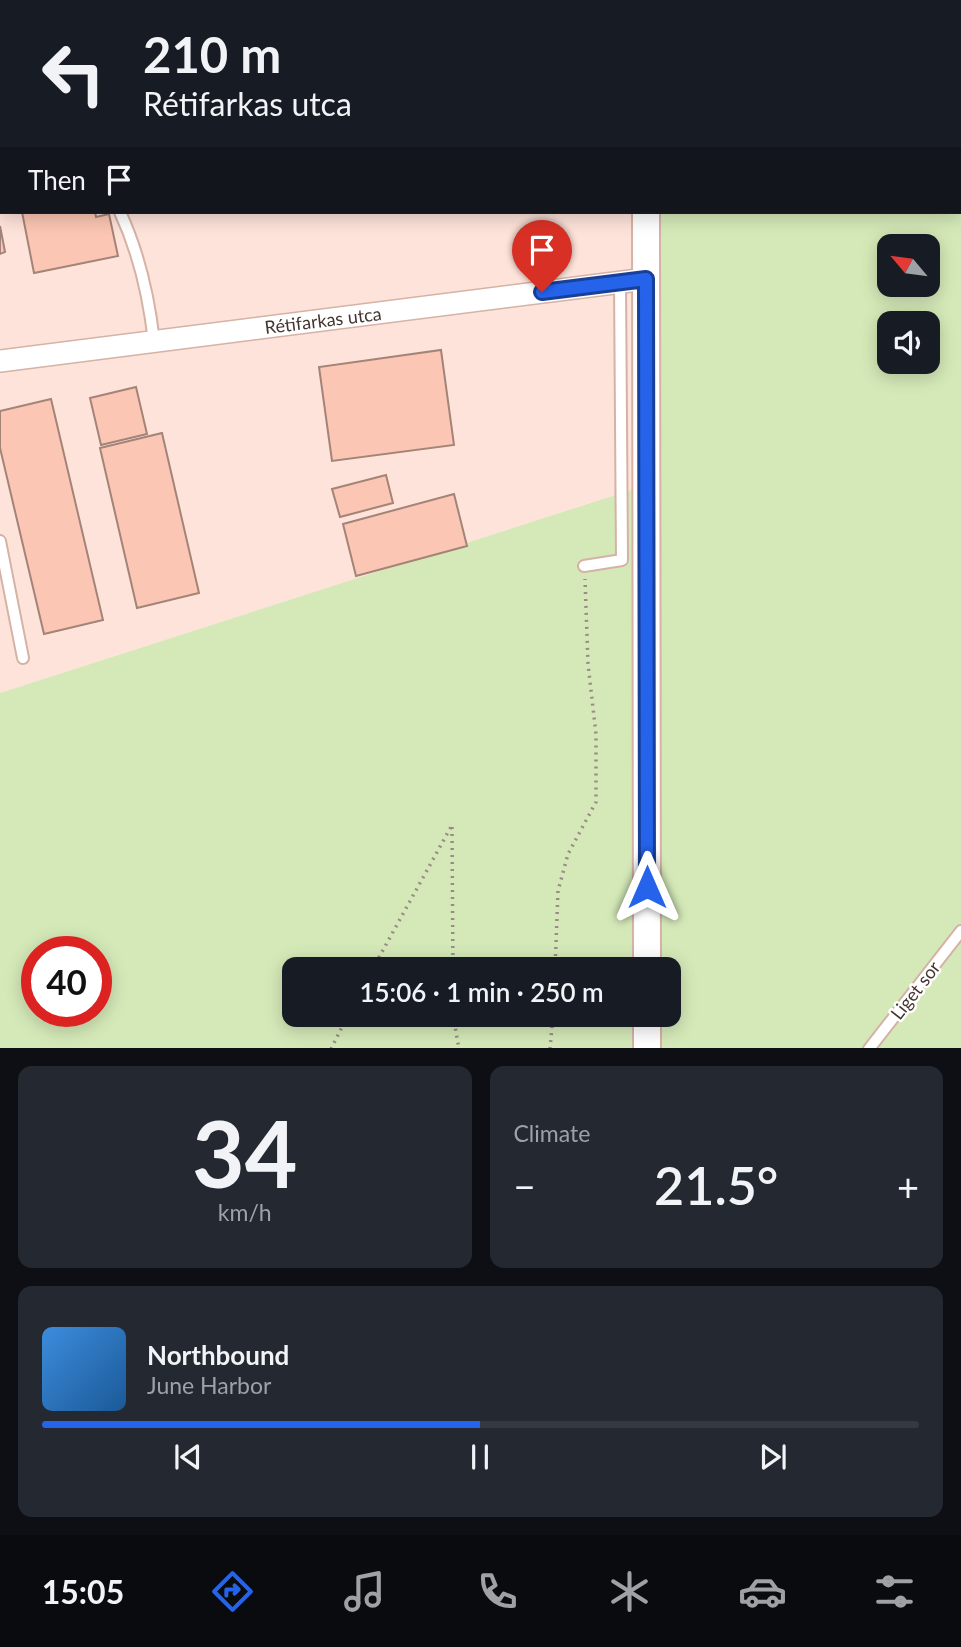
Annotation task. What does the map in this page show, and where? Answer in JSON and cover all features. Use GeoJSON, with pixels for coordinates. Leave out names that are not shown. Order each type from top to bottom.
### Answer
{"type":"FeatureCollection","features":[{"type":"Feature","properties":{"kind":"street"},"geometry":{"type":"LineString","coordinates":[[646,214],[633,281],[647,957]]}},
{"type":"Feature","properties":{"kind":"street","name":"Rétifarkas utca"},"geometry":{"type":"LineString","coordinates":[[0,361],[633,281]]}},
{"type":"Feature","properties":{"kind":"street"},"geometry":{"type":"LineString","coordinates":[[647,1027],[647,1048]]}},
{"type":"Feature","properties":{"kind":"lane"},"geometry":{"type":"LineString","coordinates":[[121,214],[134,241],[149,305],[153,342]]}},
{"type":"Feature","properties":{"kind":"lane"},"geometry":{"type":"LineString","coordinates":[[584,566],[622,560],[633,281]]}},
{"type":"Feature","properties":{"kind":"lane"},"geometry":{"type":"LineString","coordinates":[[0,541],[23,657]]}},
{"type":"Feature","properties":{"kind":"lane","name":"Liget sor"},"geometry":{"type":"LineString","coordinates":[[869,1048],[961,931]]}},
{"type":"Feature","properties":{"kind":"path"},"geometry":{"type":"LineString","coordinates":[[555,957],[558,891],[568,854],[596,802],[596,734],[588,664],[584,566]]}},
{"type":"Feature","properties":{"kind":"path"},"geometry":{"type":"LineString","coordinates":[[379,957],[452,825],[453,957]]}},
{"type":"Feature","properties":{"kind":"path"},"geometry":{"type":"LineString","coordinates":[[331,1048],[342,1027]]}},
{"type":"Feature","properties":{"kind":"path"},"geometry":{"type":"LineString","coordinates":[[455,1027],[459,1048]]}},
{"type":"Feature","properties":{"kind":"path"},"geometry":{"type":"LineString","coordinates":[[550,1048],[552,1027]]}},
{"type":"Feature","properties":{"kind":"shaded area"},"geometry":{"type":"Polygon","coordinates":[[[0,214],[659,214],[656,482],[0,693],[0,214]]]}},
{"type":"Feature","properties":{"kind":"green space"},"geometry":{"type":"Polygon","coordinates":[[[659,214],[961,214],[961,1048],[0,1048],[0,693],[656,482],[659,214]]]}},
{"type":"Feature","properties":{"kind":"building"},"geometry":{"type":"Polygon","coordinates":[[[22,214],[95,214],[96,217],[109,214],[118,256],[34,273],[22,214]]]}},
{"type":"Feature","properties":{"kind":"building"},"geometry":{"type":"Polygon","coordinates":[[[0,226],[5,252],[0,254],[0,226]]]}},
{"type":"Feature","properties":{"kind":"building"},"geometry":{"type":"Polygon","coordinates":[[[441,350],[454,445],[332,461],[319,367],[441,350]]]}},
{"type":"Feature","properties":{"kind":"building"},"geometry":{"type":"Polygon","coordinates":[[[136,387],[147,434],[101,445],[90,398],[136,387]]]}},
{"type":"Feature","properties":{"kind":"building"},"geometry":{"type":"Polygon","coordinates":[[[51,399],[103,620],[44,634],[0,448],[0,411],[51,399]]]}},
{"type":"Feature","properties":{"kind":"building"},"geometry":{"type":"Polygon","coordinates":[[[162,433],[199,593],[137,608],[100,448],[162,433]]]}},
{"type":"Feature","properties":{"kind":"building"},"geometry":{"type":"Polygon","coordinates":[[[386,475],[393,503],[340,517],[332,489],[386,475]]]}},
{"type":"Feature","properties":{"kind":"building"},"geometry":{"type":"Polygon","coordinates":[[[454,494],[467,546],[356,576],[343,524],[454,494]]]}},
{"type":"Feature","properties":{"kind":"route"},"geometry":{"type":"LineString","coordinates":[[542,292],[646,279],[647,887]]}}]}
